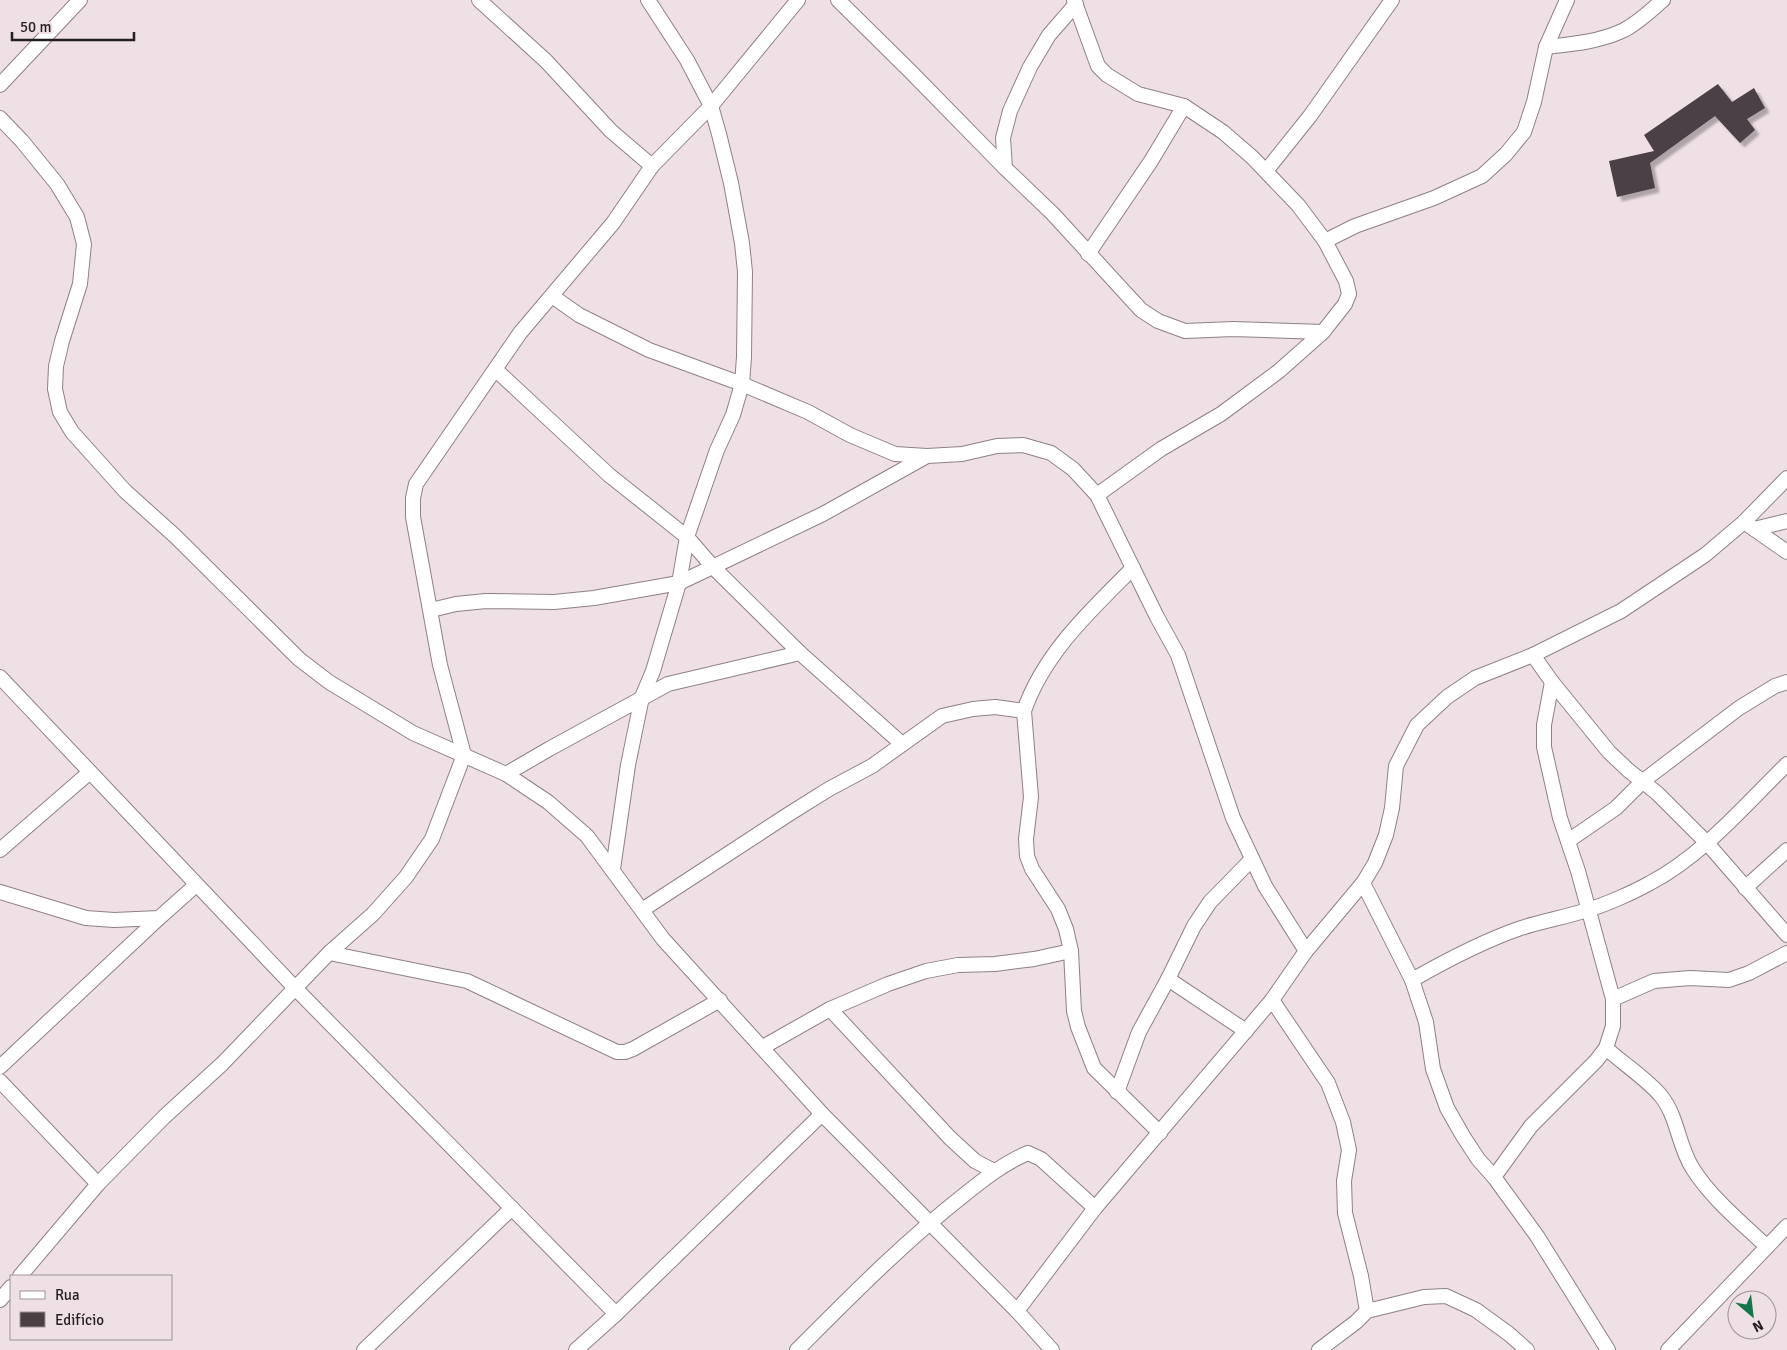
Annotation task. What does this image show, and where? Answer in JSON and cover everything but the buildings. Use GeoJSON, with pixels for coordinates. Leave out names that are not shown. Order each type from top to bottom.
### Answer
{"type":"FeatureCollection","features":[{"type":"Feature","properties":{"kind":"street"},"geometry":{"type":"LineString","coordinates":[[0,85],[80,0]]}},
{"type":"Feature","properties":{"kind":"street"},"geometry":{"type":"LineString","coordinates":[[479,0],[546,62],[611,131],[652,166]]}},
{"type":"Feature","properties":{"kind":"street"},"geometry":{"type":"LineString","coordinates":[[613,869],[628,765],[642,697],[653,671],[679,583],[687,537],[717,450],[733,415],[742,384],[744,357],[745,272],[742,242],[731,183],[712,106],[687,60],[648,0]]}},
{"type":"Feature","properties":{"kind":"street"},"geometry":{"type":"LineString","coordinates":[[21,1275],[98,1184],[164,1117],[222,1064],[330,953],[373,914],[412,869],[432,839],[464,755],[440,666],[413,517],[412,498],[416,484],[520,334],[613,223],[652,166],[712,106],[798,0]]}},
{"type":"Feature","properties":{"kind":"street"},"geometry":{"type":"LineString","coordinates":[[838,0],[1004,168],[1053,214],[1141,310],[1158,321],[1185,331],[1233,329],[1323,332]]}},
{"type":"Feature","properties":{"kind":"street"},"geometry":{"type":"LineString","coordinates":[[1266,171],[1310,116],[1392,0]]}},
{"type":"Feature","properties":{"kind":"street"},"geometry":{"type":"LineString","coordinates":[[1325,241],[1355,226],[1434,198],[1482,176],[1506,154],[1524,132],[1534,102],[1546,47],[1566,0]]}},
{"type":"Feature","properties":{"kind":"street"},"geometry":{"type":"LineString","coordinates":[[1546,47],[1586,43],[1623,31],[1663,0]]}},
{"type":"Feature","properties":{"kind":"street"},"geometry":{"type":"LineString","coordinates":[[1004,168],[1003,138],[1010,111],[1030,67],[1049,34],[1075,2]]}},
{"type":"Feature","properties":{"kind":"street"},"geometry":{"type":"LineString","coordinates":[[1075,2],[1098,66],[1107,75],[1138,94],[1184,106],[1223,132],[1252,157],[1298,205],[1325,241],[1346,281],[1348,294],[1345,304],[1323,332],[1279,371],[1221,414],[1161,449],[1098,495]]}},
{"type":"Feature","properties":{"kind":"street"},"geometry":{"type":"LineString","coordinates":[[1088,254],[1151,161],[1184,106]]}},
{"type":"Feature","properties":{"kind":"street"},"geometry":{"type":"LineString","coordinates":[[0,118],[22,141],[57,184],[77,218],[84,244],[80,284],[62,341],[56,366],[55,381],[60,412],[72,432],[125,491],[175,536],[300,660],[329,682],[413,733],[506,774],[548,802],[587,836],[663,939],[822,1114],[1017,1311],[1052,1350]]}},
{"type":"Feature","properties":{"kind":"street"},"geometry":{"type":"LineString","coordinates":[[552,296],[579,314],[649,350],[742,384],[808,412],[850,435],[895,454],[927,456],[962,454],[997,446],[1023,445],[1052,453],[1073,469],[1098,495],[1157,617],[1178,655],[1233,818],[1265,886],[1306,951]]}},
{"type":"Feature","properties":{"kind":"street"},"geometry":{"type":"LineString","coordinates":[[496,370],[609,475],[687,537],[713,566],[800,653],[902,744]]}},
{"type":"Feature","properties":{"kind":"street"},"geometry":{"type":"LineString","coordinates":[[431,610],[456,604],[486,601],[554,602],[594,598],[679,583],[823,514],[927,456]]}},
{"type":"Feature","properties":{"kind":"street"},"geometry":{"type":"LineString","coordinates":[[1017,1311],[1095,1208],[1272,1000],[1306,951],[1363,883],[1375,863],[1386,835],[1392,808],[1396,766],[1417,725],[1447,698],[1474,678],[1533,656],[1621,610],[1705,555],[1749,525],[1787,478]]}},
{"type":"Feature","properties":{"kind":"street"},"geometry":{"type":"LineString","coordinates":[[1749,525],[1787,520]]}},
{"type":"Feature","properties":{"kind":"street"},"geometry":{"type":"LineString","coordinates":[[1749,525],[1787,552]]}},
{"type":"Feature","properties":{"kind":"street"},"geometry":{"type":"LineString","coordinates":[[1133,568],[1079,621],[1042,672],[1028,699],[1024,711],[1031,797],[1026,839],[1027,856],[1032,869],[1058,910],[1066,929],[1071,951],[1074,1011],[1078,1027],[1094,1068],[1160,1133]]}},
{"type":"Feature","properties":{"kind":"street"},"geometry":{"type":"LineString","coordinates":[[506,774],[668,684],[800,653]]}},
{"type":"Feature","properties":{"kind":"street"},"geometry":{"type":"LineString","coordinates":[[1533,656],[1609,752],[1658,793],[1707,843],[1787,935]]}},
{"type":"Feature","properties":{"kind":"street"},"geometry":{"type":"LineString","coordinates":[[0,677],[295,988],[616,1314]]}},
{"type":"Feature","properties":{"kind":"street"},"geometry":{"type":"LineString","coordinates":[[1494,1177],[1531,1126],[1596,1061],[1606,1048],[1613,1026],[1613,999],[1552,784],[1544,747],[1544,725],[1552,682]]}},
{"type":"Feature","properties":{"kind":"street"},"geometry":{"type":"LineString","coordinates":[[1568,841],[1616,808],[1643,781],[1739,708],[1775,686],[1787,682]]}},
{"type":"Feature","properties":{"kind":"street"},"geometry":{"type":"LineString","coordinates":[[642,910],[781,819],[829,789],[872,766],[942,716],[973,709],[995,708],[1024,711]]}},
{"type":"Feature","properties":{"kind":"street"},"geometry":{"type":"LineString","coordinates":[[1412,980],[1452,958],[1496,938],[1522,928],[1589,910],[1650,884],[1707,843],[1787,764]]}},
{"type":"Feature","properties":{"kind":"street"},"geometry":{"type":"LineString","coordinates":[[0,850],[90,772]]}},
{"type":"Feature","properties":{"kind":"street"},"geometry":{"type":"LineString","coordinates":[[1746,888],[1787,850]]}},
{"type":"Feature","properties":{"kind":"street"},"geometry":{"type":"LineString","coordinates":[[1117,1092],[1139,1032],[1194,926],[1210,902],[1252,859]]}},
{"type":"Feature","properties":{"kind":"street"},"geometry":{"type":"LineString","coordinates":[[1363,883],[1412,980],[1426,1022],[1433,1070],[1447,1108],[1462,1136],[1478,1159],[1494,1177],[1537,1236],[1608,1350]]}},
{"type":"Feature","properties":{"kind":"street"},"geometry":{"type":"LineString","coordinates":[[0,1067],[196,885]]}},
{"type":"Feature","properties":{"kind":"street"},"geometry":{"type":"LineString","coordinates":[[0,892],[86,918],[114,920],[159,918]]}},
{"type":"Feature","properties":{"kind":"street"},"geometry":{"type":"LineString","coordinates":[[763,1047],[830,1009],[888,984],[926,971],[958,965],[1034,960],[1071,951]]}},
{"type":"Feature","properties":{"kind":"street"},"geometry":{"type":"LineString","coordinates":[[330,953],[467,981],[617,1052],[633,1049],[720,1000]]}},
{"type":"Feature","properties":{"kind":"street"},"geometry":{"type":"LineString","coordinates":[[1613,999],[1654,981],[1690,978],[1729,980],[1749,973],[1787,953]]}},
{"type":"Feature","properties":{"kind":"street"},"geometry":{"type":"LineString","coordinates":[[1168,979],[1246,1031]]}},
{"type":"Feature","properties":{"kind":"street"},"geometry":{"type":"LineString","coordinates":[[1272,1000],[1328,1082],[1344,1122],[1349,1150],[1344,1181],[1345,1213],[1361,1276],[1367,1311]]}},
{"type":"Feature","properties":{"kind":"street"},"geometry":{"type":"LineString","coordinates":[[830,1009],[950,1138],[976,1161],[994,1171]]}},
{"type":"Feature","properties":{"kind":"street"},"geometry":{"type":"LineString","coordinates":[[1606,1048],[1659,1094],[1674,1120],[1681,1146],[1693,1169],[1720,1202],[1767,1247]]}},
{"type":"Feature","properties":{"kind":"street"},"geometry":{"type":"LineString","coordinates":[[0,1081],[98,1184]]}},
{"type":"Feature","properties":{"kind":"street"},"geometry":{"type":"LineString","coordinates":[[576,1350],[616,1314],[822,1114]]}},
{"type":"Feature","properties":{"kind":"street"},"geometry":{"type":"LineString","coordinates":[[797,1350],[861,1285],[929,1222],[994,1171],[1014,1158],[1028,1153],[1042,1159],[1095,1208]]}},
{"type":"Feature","properties":{"kind":"street"},"geometry":{"type":"LineString","coordinates":[[364,1350],[512,1208]]}},
{"type":"Feature","properties":{"kind":"street"},"geometry":{"type":"LineString","coordinates":[[1668,1350],[1787,1226]]}},
{"type":"Feature","properties":{"kind":"street"},"geometry":{"type":"LineString","coordinates":[[0,1300],[10,1288]]}},
{"type":"Feature","properties":{"kind":"street"},"geometry":{"type":"LineString","coordinates":[[1319,1350],[1367,1311],[1424,1297],[1446,1296],[1476,1310],[1527,1350]]}}]}
